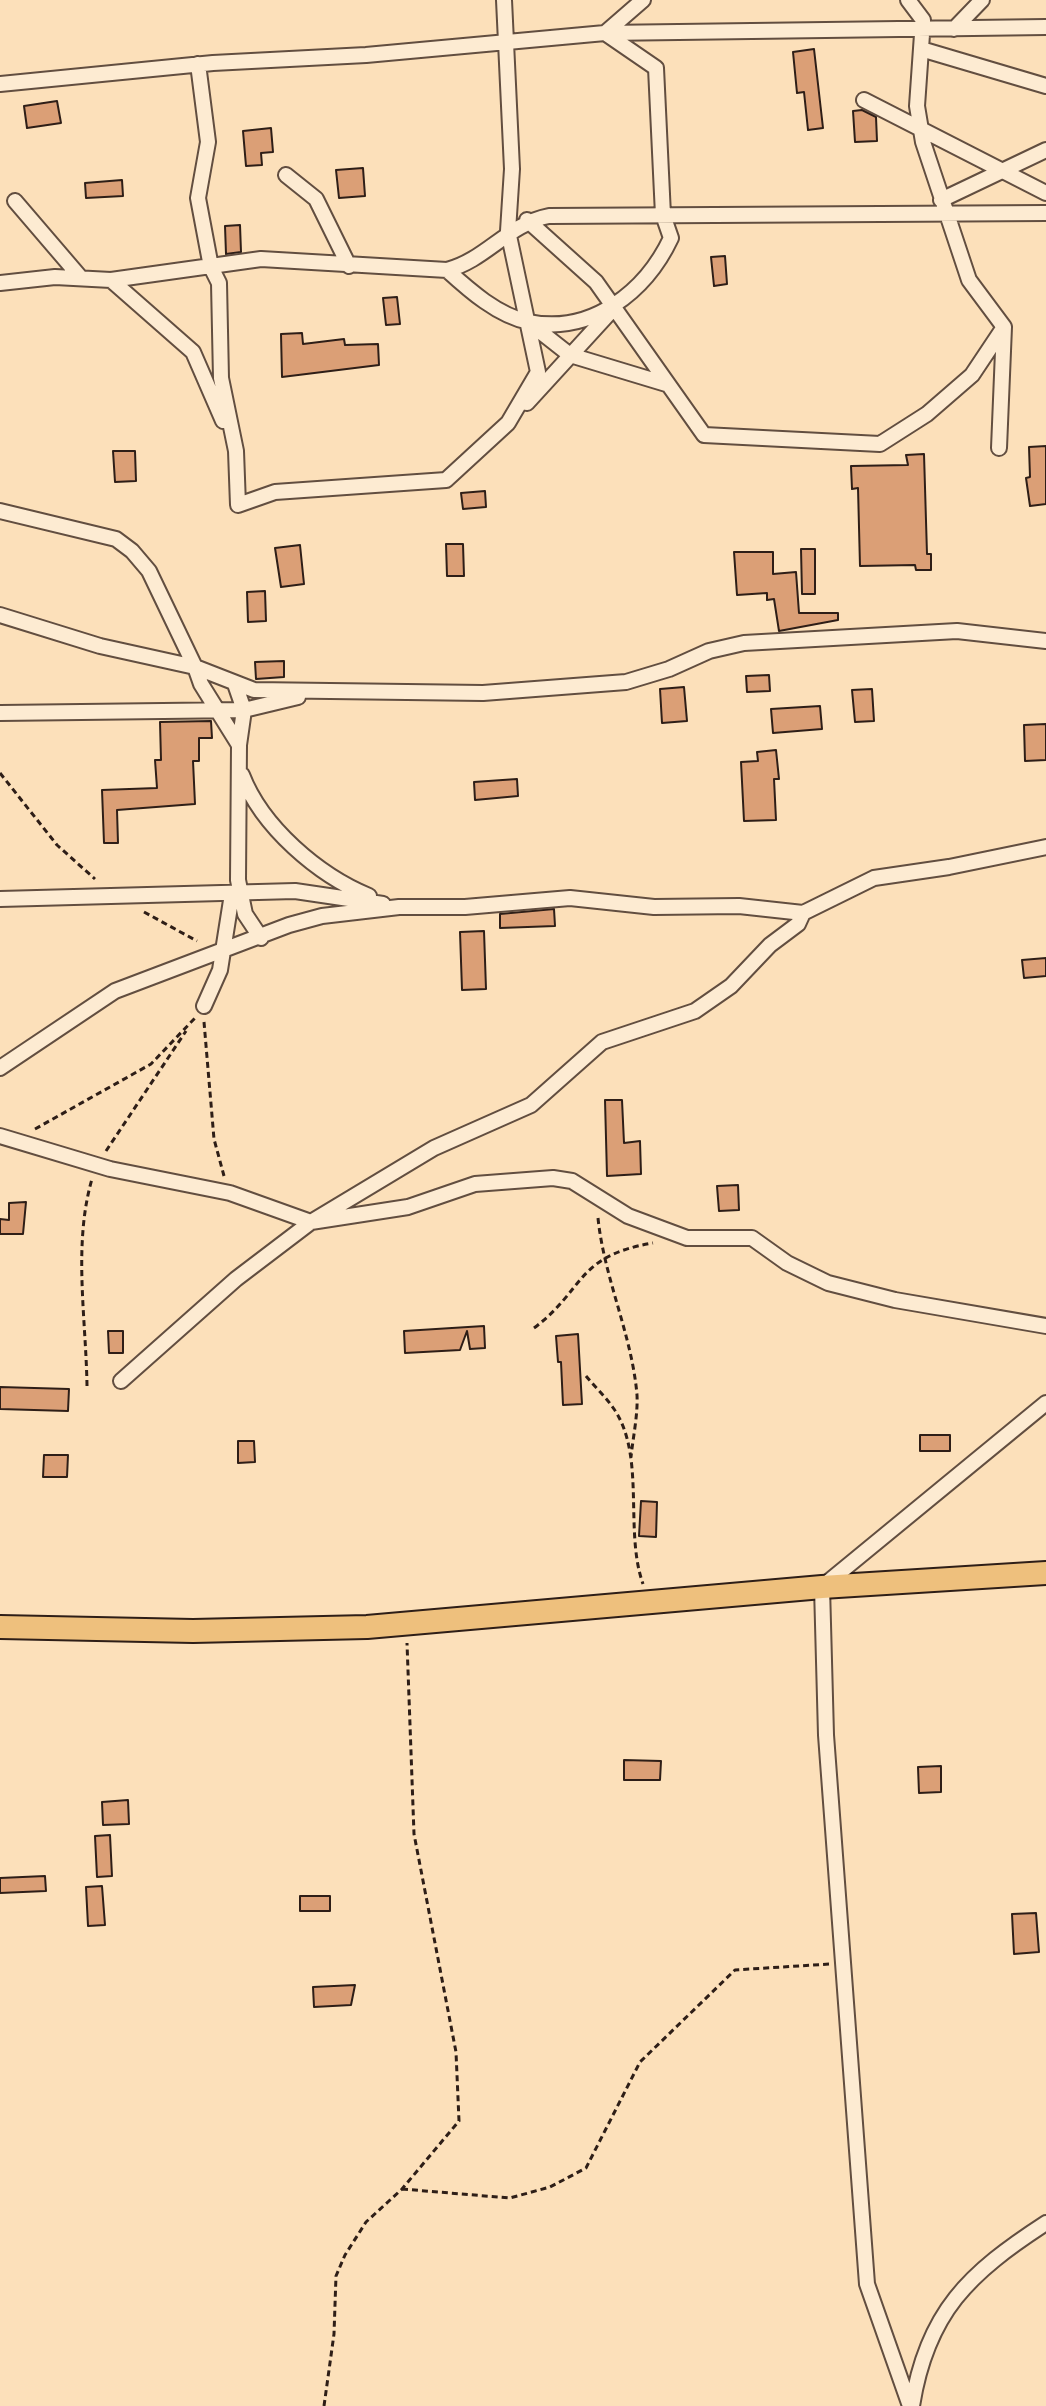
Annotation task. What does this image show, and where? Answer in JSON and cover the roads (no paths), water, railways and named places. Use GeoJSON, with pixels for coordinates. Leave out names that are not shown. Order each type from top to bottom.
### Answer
{"type":"FeatureCollection","features":[{"type":"Feature","properties":{"kind":"main road"},"geometry":{"type":"LineString","coordinates":[[0,1627],[193,1631],[406,1625],[822,1587],[1046,1573]]}},
{"type":"Feature","properties":{"kind":"street"},"geometry":{"type":"LineString","coordinates":[[504,0],[512,169],[508,231],[538,372],[508,423]]}},
{"type":"Feature","properties":{"kind":"street"},"geometry":{"type":"LineString","coordinates":[[605,33],[643,0]]}},
{"type":"Feature","properties":{"kind":"street"},"geometry":{"type":"LineString","coordinates":[[908,0],[923,20],[917,106],[941,200],[969,280],[1004,327],[999,448]]}},
{"type":"Feature","properties":{"kind":"street"},"geometry":{"type":"LineString","coordinates":[[954,29],[982,0]]}},
{"type":"Feature","properties":{"kind":"street"},"geometry":{"type":"LineString","coordinates":[[0,84],[198,64],[506,43],[605,33],[1046,27]]}},
{"type":"Feature","properties":{"kind":"street"},"geometry":{"type":"LineString","coordinates":[[198,64],[208,142],[198,198],[211,267],[219,283],[221,378],[236,451],[238,505],[275,492],[446,480],[508,423],[616,306],[656,269],[671,238],[663,215],[656,68],[605,33]]}},
{"type":"Feature","properties":{"kind":"street"},"geometry":{"type":"LineString","coordinates":[[921,49],[1046,86]]}},
{"type":"Feature","properties":{"kind":"street"},"geometry":{"type":"LineString","coordinates":[[864,100],[1046,193]]}},
{"type":"Feature","properties":{"kind":"street"},"geometry":{"type":"LineString","coordinates":[[941,200],[1046,150]]}},
{"type":"Feature","properties":{"kind":"street"},"geometry":{"type":"LineString","coordinates":[[286,175],[316,199],[349,266]]}},
{"type":"Feature","properties":{"kind":"street"},"geometry":{"type":"LineString","coordinates":[[15,201],[81,278]]}},
{"type":"Feature","properties":{"kind":"street"},"geometry":{"type":"LineString","coordinates":[[0,283],[23,278],[111,280],[261,259],[447,270],[467,265],[508,231],[527,220],[549,216],[1046,213]]}},
{"type":"Feature","properties":{"kind":"street"},"geometry":{"type":"LineString","coordinates":[[527,220],[596,282],[616,306],[666,384],[704,435],[880,444],[927,414],[972,375],[1004,327]]}},
{"type":"Feature","properties":{"kind":"street"},"geometry":{"type":"LineString","coordinates":[[447,270],[476,296],[528,322],[570,355],[666,384]]}},
{"type":"Feature","properties":{"kind":"street"},"geometry":{"type":"LineString","coordinates":[[111,280],[193,352],[236,451]]}},
{"type":"Feature","properties":{"kind":"street"},"geometry":{"type":"LineString","coordinates":[[528,322],[573,322],[616,306]]}},
{"type":"Feature","properties":{"kind":"street"},"geometry":{"type":"LineString","coordinates":[[0,511],[116,539],[132,551],[149,571],[201,684],[239,745]]}},
{"type":"Feature","properties":{"kind":"street"},"geometry":{"type":"LineString","coordinates":[[0,615],[100,646],[195,667],[254,690],[304,693],[351,689],[483,693],[626,682],[669,669],[709,651],[744,643],[957,631],[1046,641]]}},
{"type":"Feature","properties":{"kind":"street"},"geometry":{"type":"LineString","coordinates":[[204,1006],[220,970],[236,893],[239,745],[244,710],[235,684]]}},
{"type":"Feature","properties":{"kind":"street"},"geometry":{"type":"LineString","coordinates":[[0,713],[244,710],[304,693]]}},
{"type":"Feature","properties":{"kind":"street"},"geometry":{"type":"LineString","coordinates":[[240,771],[250,797],[276,830],[339,880],[399,907]]}},
{"type":"Feature","properties":{"kind":"street"},"geometry":{"type":"LineString","coordinates":[[0,1068],[101,998],[322,916],[399,907],[465,907],[570,898],[654,907],[739,906],[803,913],[874,878],[949,867],[1046,847]]}},
{"type":"Feature","properties":{"kind":"street"},"geometry":{"type":"LineString","coordinates":[[236,893],[261,938]]}},
{"type":"Feature","properties":{"kind":"street"},"geometry":{"type":"LineString","coordinates":[[0,899],[328,893],[399,907]]}},
{"type":"Feature","properties":{"kind":"street"},"geometry":{"type":"LineString","coordinates":[[121,1381],[236,1279],[311,1222],[434,1148],[531,1105],[602,1042],[695,1011],[731,986],[770,945],[798,924],[803,913]]}},
{"type":"Feature","properties":{"kind":"street"},"geometry":{"type":"LineString","coordinates":[[0,1136],[97,1164],[230,1193],[311,1222],[408,1207],[475,1184],[553,1178],[572,1181],[628,1216],[687,1238],[752,1238],[787,1263],[828,1283],[895,1300],[1046,1326]]}},
{"type":"Feature","properties":{"kind":"street"},"geometry":{"type":"LineString","coordinates":[[911,2406],[867,2284],[826,1735],[822,1587],[1046,1403]]}},
{"type":"Feature","properties":{"kind":"street"},"geometry":{"type":"LineString","coordinates":[[911,2406],[925,2346],[964,2286],[995,2256],[1046,2223]]}}]}
